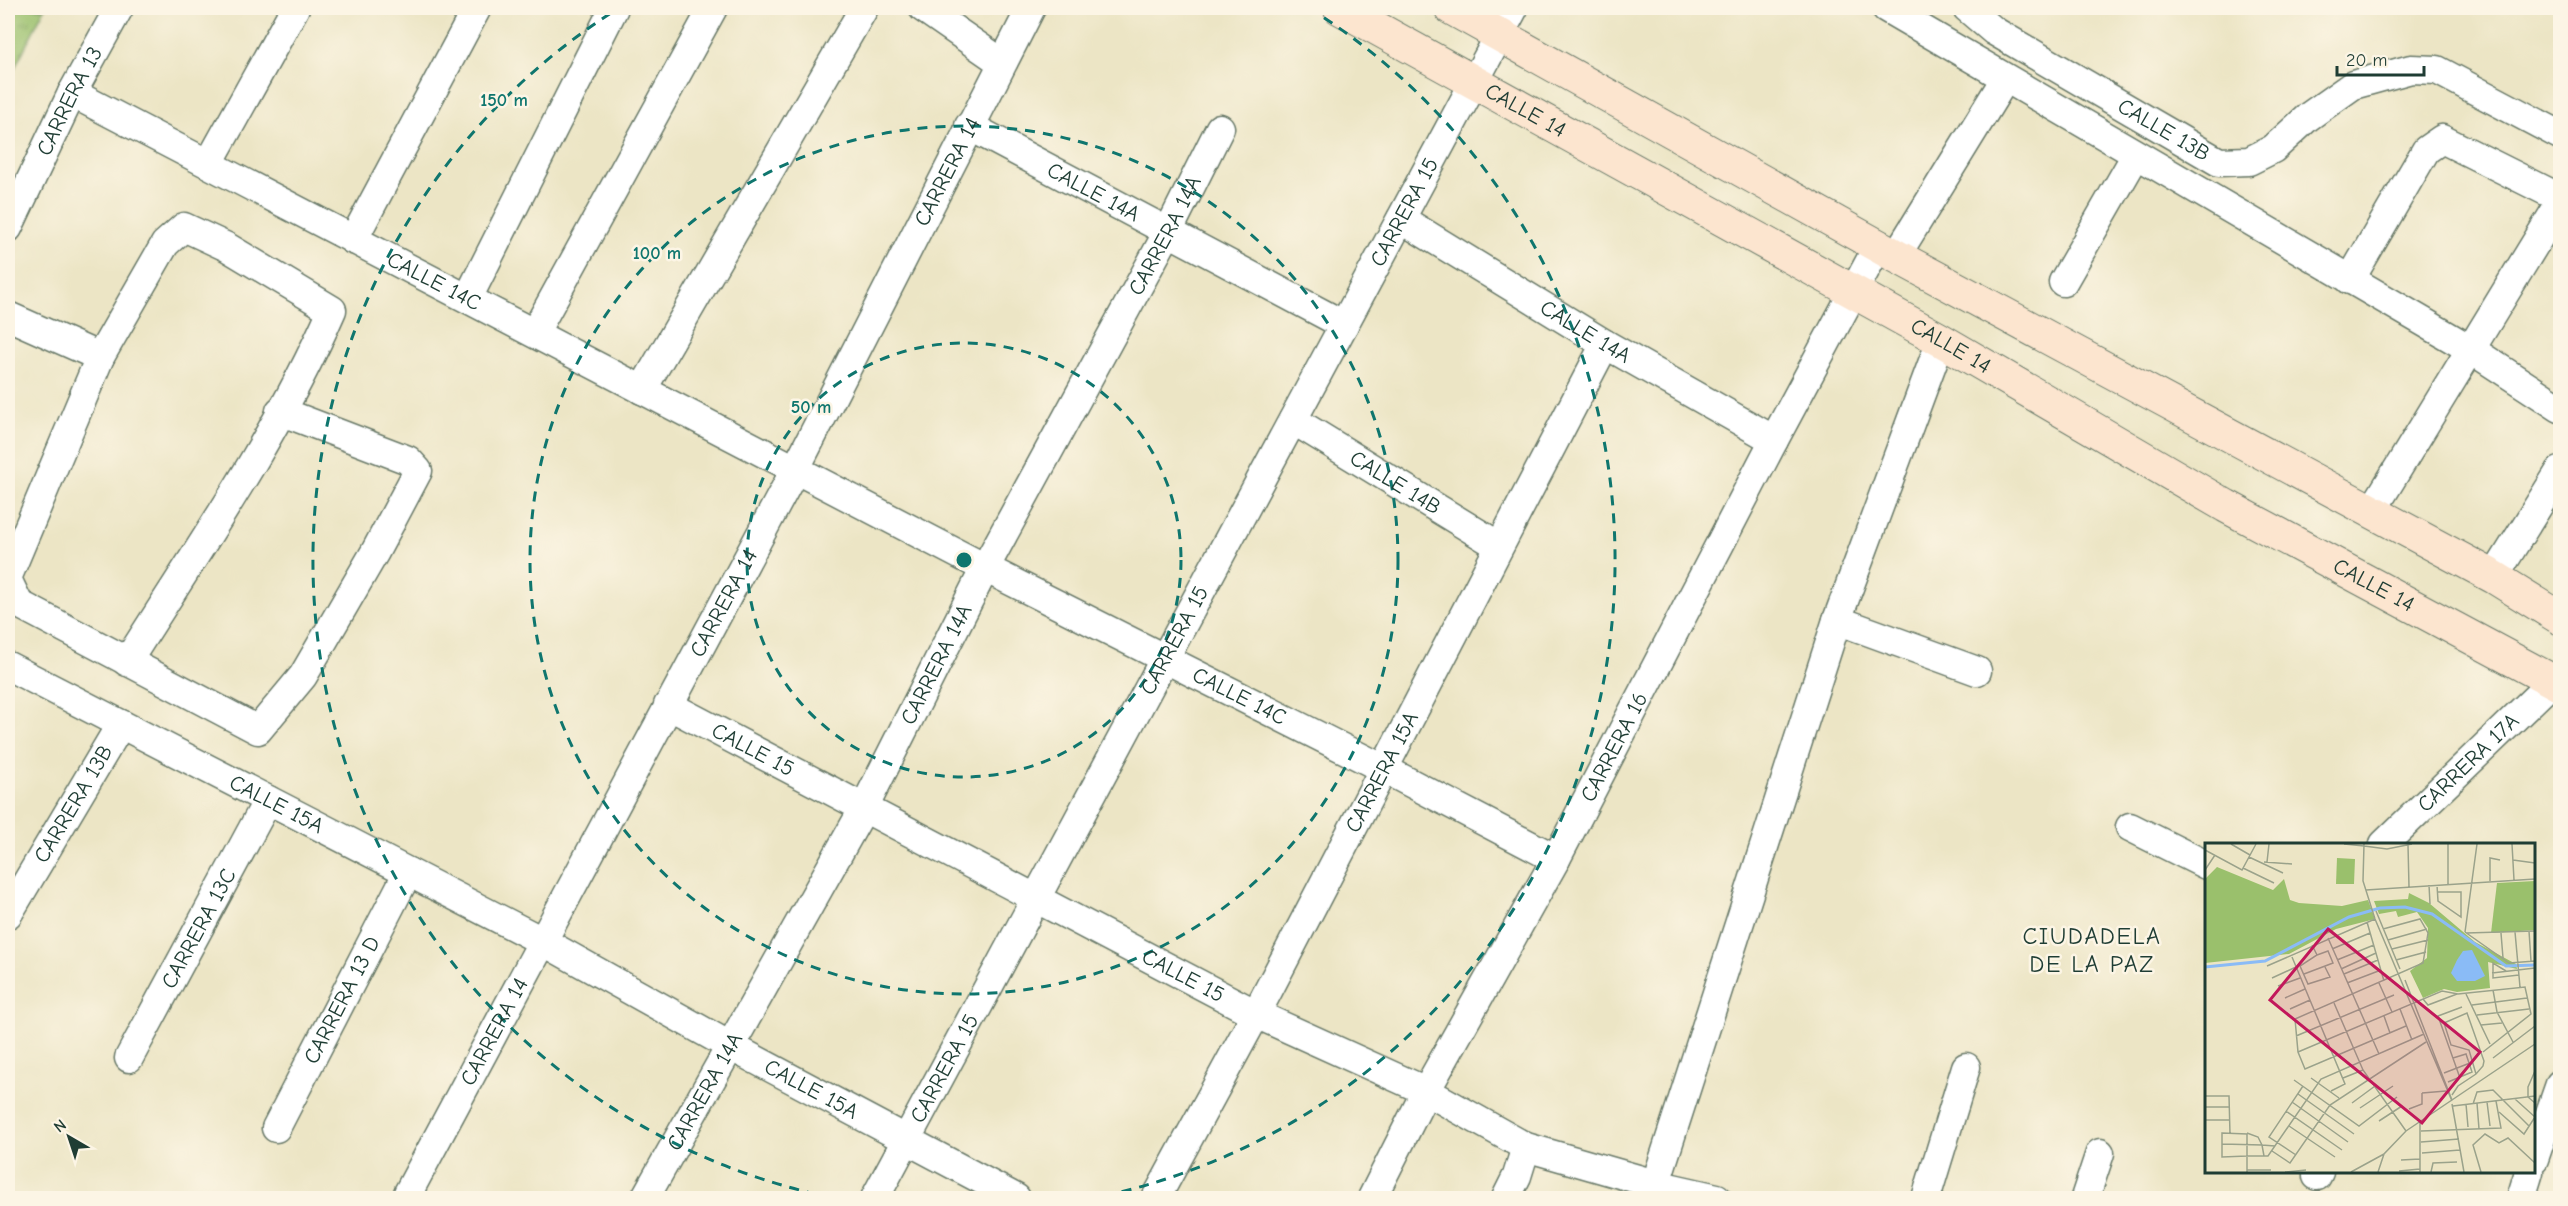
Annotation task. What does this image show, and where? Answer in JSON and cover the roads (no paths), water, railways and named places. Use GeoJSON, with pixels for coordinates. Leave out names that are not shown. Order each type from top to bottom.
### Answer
{"type":"FeatureCollection","features":[{"type":"Feature","properties":{"kind":"main road","name":"CALLE 14"},"geometry":{"type":"LineString","coordinates":[[1340,8],[1941,340],[2226,506],[2557,683]]}},
{"type":"Feature","properties":{"kind":"main road"},"geometry":{"type":"LineString","coordinates":[[1451,8],[1507,20],[1887,251],[2494,577],[2560,618]]}},
{"type":"Feature","properties":{"kind":"street","name":"CARRERA 13"},"geometry":{"type":"LineString","coordinates":[[8,228],[72,93],[119,8]]}},
{"type":"Feature","properties":{"kind":"street"},"geometry":{"type":"LineString","coordinates":[[209,163],[295,8]]}},
{"type":"Feature","properties":{"kind":"street"},"geometry":{"type":"LineString","coordinates":[[353,240],[477,8]]}},
{"type":"Feature","properties":{"kind":"street"},"geometry":{"type":"LineString","coordinates":[[468,298],[614,8]]}},
{"type":"Feature","properties":{"kind":"street"},"geometry":{"type":"LineString","coordinates":[[535,332],[713,8]]}},
{"type":"Feature","properties":{"kind":"street"},"geometry":{"type":"LineString","coordinates":[[642,390],[864,8]]}},
{"type":"Feature","properties":{"kind":"street"},"geometry":{"type":"LineString","coordinates":[[923,8],[1001,62]]}},
{"type":"Feature","properties":{"kind":"street","name":"CARRERA 14"},"geometry":{"type":"LineString","coordinates":[[411,1196],[668,705],[795,470],[1001,62],[1031,8]]}},
{"type":"Feature","properties":{"kind":"street"},"geometry":{"type":"LineString","coordinates":[[1886,8],[2005,80],[2470,349],[2560,408]]}},
{"type":"Feature","properties":{"kind":"street","name":"CALLE 13B"},"geometry":{"type":"LineString","coordinates":[[1967,8],[1994,30],[2219,162],[2249,161],[2273,149],[2308,117],[2353,85],[2411,69],[2437,70],[2560,135]]}},
{"type":"Feature","properties":{"kind":"street"},"geometry":{"type":"LineString","coordinates":[[1474,82],[1507,20]]}},
{"type":"Feature","properties":{"kind":"street","name":"CARRERA 16"},"geometry":{"type":"LineString","coordinates":[[1372,1198],[1426,1091],[1556,859],[1852,292],[1887,251],[2005,80]]}},
{"type":"Feature","properties":{"kind":"street","name":"CARRERA 15"},"geometry":{"type":"LineString","coordinates":[[875,1198],[1474,82]]}},
{"type":"Feature","properties":{"kind":"street","name":"CALLE 14C"},"geometry":{"type":"LineString","coordinates":[[72,93],[535,332],[984,568],[1384,769],[1556,859]]}},
{"type":"Feature","properties":{"kind":"street","name":"CALLE 14A"},"geometry":{"type":"LineString","coordinates":[[969,126],[1169,230],[1344,325]]}},
{"type":"Feature","properties":{"kind":"street","name":"CARRERA 14A"},"geometry":{"type":"LineString","coordinates":[[645,1198],[864,808],[984,568],[1169,230],[1220,128]]}},
{"type":"Feature","properties":{"kind":"street"},"geometry":{"type":"LineString","coordinates":[[2350,280],[2426,150],[2442,139],[2560,198]]}},
{"type":"Feature","properties":{"kind":"street"},"geometry":{"type":"LineString","coordinates":[[2063,282],[2136,155]]}},
{"type":"Feature","properties":{"kind":"street"},"geometry":{"type":"LineString","coordinates":[[2372,511],[2560,203]]}},
{"type":"Feature","properties":{"kind":"street","name":"CALLE 14A"},"geometry":{"type":"LineString","coordinates":[[1401,219],[1605,344],[1774,440]]}},
{"type":"Feature","properties":{"kind":"street"},"geometry":{"type":"LineString","coordinates":[[8,576],[100,357],[165,244],[184,227],[227,247],[332,310],[315,349],[243,478],[127,662]]}},
{"type":"Feature","properties":{"kind":"street"},"geometry":{"type":"LineString","coordinates":[[8,316],[100,357]]}},
{"type":"Feature","properties":{"kind":"street"},"geometry":{"type":"LineString","coordinates":[[1653,1191],[1838,620],[1941,340]]}},
{"type":"Feature","properties":{"kind":"street","name":"CARRERA 15A"},"geometry":{"type":"LineString","coordinates":[[1156,1198],[1256,1014],[1605,344]]}},
{"type":"Feature","properties":{"kind":"street"},"geometry":{"type":"LineString","coordinates":[[8,580],[19,604],[258,730],[303,676],[375,552],[418,471],[408,460],[280,411]]}},
{"type":"Feature","properties":{"kind":"street","name":"CALLE 14B"},"geometry":{"type":"LineString","coordinates":[[1293,420],[1499,546]]}},
{"type":"Feature","properties":{"kind":"street"},"geometry":{"type":"LineString","coordinates":[[2494,577],[2560,471]]}},
{"type":"Feature","properties":{"kind":"street"},"geometry":{"type":"LineString","coordinates":[[1838,620],[1977,671]]}},
{"type":"Feature","properties":{"kind":"street","name":"CALLE 15A"},"geometry":{"type":"LineString","coordinates":[[8,666],[544,942],[730,1046],[1016,1198]]}},
{"type":"Feature","properties":{"kind":"street","name":"CARRERA 17A"},"geometry":{"type":"LineString","coordinates":[[2385,843],[2557,683]]}},
{"type":"Feature","properties":{"kind":"street","name":"CALLE 15"},"geometry":{"type":"LineString","coordinates":[[668,705],[1256,1014],[1426,1091],[1526,1147],[1653,1191],[1717,1198]]}},
{"type":"Feature","properties":{"kind":"street","name":"CARRERA 13B"},"geometry":{"type":"LineString","coordinates":[[8,914],[121,724]]}},
{"type":"Feature","properties":{"kind":"street","name":"CARRERA 13C"},"geometry":{"type":"LineString","coordinates":[[129,1058],[268,800]]}},
{"type":"Feature","properties":{"kind":"street"},"geometry":{"type":"LineString","coordinates":[[2130,827],[2205,864]]}},
{"type":"Feature","properties":{"kind":"street","name":"CARRERA 13 D"},"geometry":{"type":"LineString","coordinates":[[276,1128],[408,872]]}},
{"type":"Feature","properties":{"kind":"street"},"geometry":{"type":"LineString","coordinates":[[1926,1198],[1966,1066]]}},
{"type":"Feature","properties":{"kind":"street"},"geometry":{"type":"LineString","coordinates":[[2535,1156],[2560,1084]]}},
{"type":"Feature","properties":{"kind":"street"},"geometry":{"type":"LineString","coordinates":[[1506,1198],[1517,1176],[1526,1147]]}},
{"type":"Feature","properties":{"kind":"street"},"geometry":{"type":"LineString","coordinates":[[2085,1198],[2100,1152]]}},
{"type":"Feature","properties":{"kind":"district","name":"CIUDADELA DE LA PAZ"},"geometry":{"type":"Point","coordinates":[2092,950]}}]}
